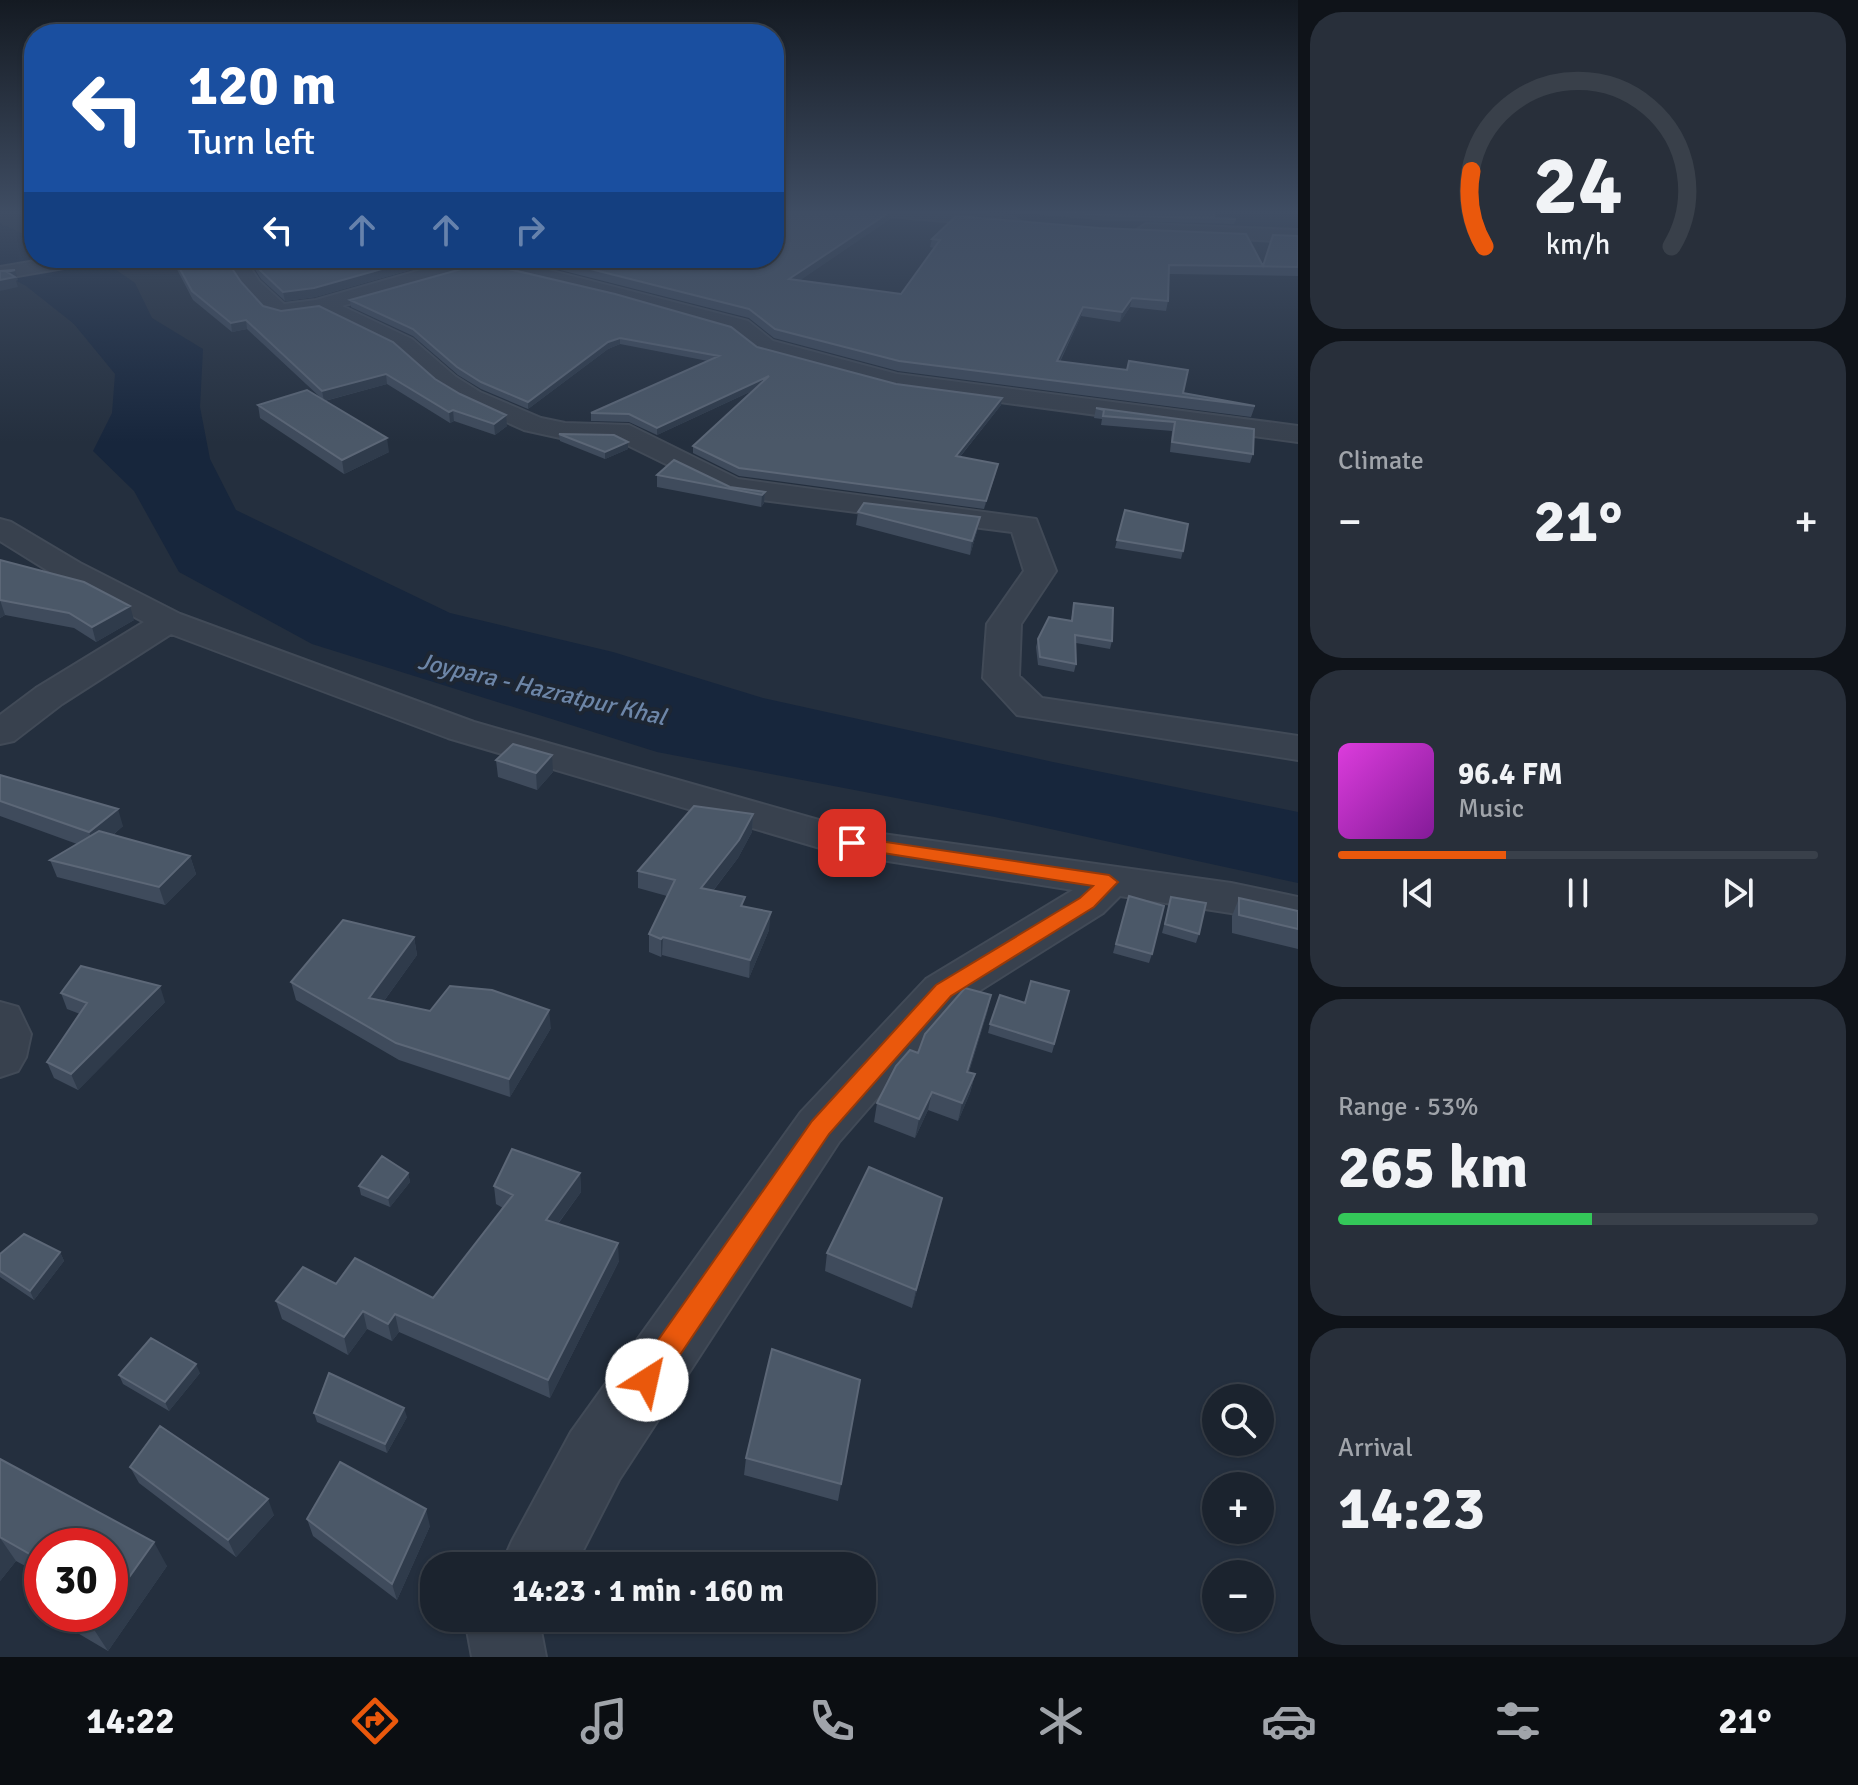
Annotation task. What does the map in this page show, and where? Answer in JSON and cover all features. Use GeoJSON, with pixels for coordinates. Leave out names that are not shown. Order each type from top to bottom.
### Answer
{"type":"FeatureCollection","features":[{"type":"Feature","properties":{"kind":"street"},"geometry":{"type":"LineString","coordinates":[[255,287],[282,311],[321,305],[383,287]]}},
{"type":"Feature","properties":{"kind":"street"},"geometry":{"type":"LineString","coordinates":[[599,287],[740,326],[765,346],[896,381],[1298,434]]}},
{"type":"Feature","properties":{"kind":"street"},"geometry":{"type":"LineString","coordinates":[[321,305],[404,344],[447,382],[471,397],[546,428],[620,431],[702,470],[720,484],[805,499],[1025,525],[1040,571],[1004,624],[1001,678],[1030,707],[1298,748]]}},
{"type":"Feature","properties":{"kind":"street"},"geometry":{"type":"LineString","coordinates":[[0,528],[69,570],[168,621],[461,730],[837,839],[1231,898],[1298,912]]}},
{"type":"Feature","properties":{"kind":"street"},"geometry":{"type":"LineString","coordinates":[[0,733],[49,696],[168,621]]}},
{"type":"Feature","properties":{"kind":"street"},"geometry":{"type":"LineString","coordinates":[[544,1552],[595,1456],[820,1127],[943,991],[1087,902],[1109,882]]}},
{"type":"Feature","properties":{"kind":"street"},"geometry":{"type":"LineString","coordinates":[[0,1020],[6,1034],[0,1057]]}},
{"type":"Feature","properties":{"kind":"street"},"geometry":{"type":"LineString","coordinates":[[504,1632],[509,1657]]}},
{"type":"Feature","properties":{"kind":"water"},"geometry":{"type":"Polygon","coordinates":[[[44,287],[137,287],[152,318],[203,349],[200,407],[210,459],[236,510],[450,613],[613,652],[763,698],[1298,812],[1298,883],[995,817],[657,752],[312,644],[179,572],[134,491],[93,451],[112,413],[115,374],[44,287]]]}},
{"type":"Feature","properties":{"kind":"building"},"geometry":{"type":"Polygon","coordinates":[[[190,287],[246,287],[263,306],[281,311],[319,306],[393,342],[435,379],[506,415],[494,424],[453,410],[449,412],[386,374],[322,391],[246,320],[231,323],[190,287]]]}},
{"type":"Feature","properties":{"kind":"building"},"geometry":{"type":"Polygon","coordinates":[[[278,287],[316,287],[314,288],[283,292],[278,287]]]}},
{"type":"Feature","properties":{"kind":"building"},"geometry":{"type":"Polygon","coordinates":[[[396,287],[587,287],[615,294],[731,327],[757,347],[896,384],[1002,398],[956,456],[998,464],[986,501],[739,468],[693,446],[769,376],[657,428],[629,414],[591,413],[719,356],[620,338],[608,342],[528,402],[481,382],[457,367],[413,329],[350,300],[396,287]]]}},
{"type":"Feature","properties":{"kind":"building"},"geometry":{"type":"Polygon","coordinates":[[[663,287],[851,287],[901,294],[906,287],[1168,287],[1168,301],[1132,298],[1122,312],[1083,307],[1057,361],[1127,370],[1129,361],[1188,370],[1183,393],[1255,406],[899,361],[775,329],[749,309],[663,287]]]}},
{"type":"Feature","properties":{"kind":"building"},"geometry":{"type":"Polygon","coordinates":[[[307,390],[387,438],[342,460],[258,405],[307,390]]]}},
{"type":"Feature","properties":{"kind":"building"},"geometry":{"type":"Polygon","coordinates":[[[1096,408],[1254,429],[1253,454],[1172,442],[1175,422],[1103,416],[1104,410],[1096,408]]]}},
{"type":"Feature","properties":{"kind":"building"},"geometry":{"type":"Polygon","coordinates":[[[559,434],[614,435],[628,442],[605,452],[559,434]]]}},
{"type":"Feature","properties":{"kind":"building"},"geometry":{"type":"Polygon","coordinates":[[[674,460],[730,487],[765,492],[762,495],[657,475],[674,460]]]}},
{"type":"Feature","properties":{"kind":"building"},"geometry":{"type":"Polygon","coordinates":[[[864,503],[980,517],[972,541],[858,512],[864,503]]]}},
{"type":"Feature","properties":{"kind":"building"},"geometry":{"type":"Polygon","coordinates":[[[1125,510],[1188,524],[1183,551],[1117,540],[1125,510]]]}},
{"type":"Feature","properties":{"kind":"building"},"geometry":{"type":"Polygon","coordinates":[[[0,560],[84,582],[130,606],[92,627],[69,613],[0,600],[0,560]]]}},
{"type":"Feature","properties":{"kind":"building"},"geometry":{"type":"Polygon","coordinates":[[[1074,603],[1113,608],[1112,641],[1075,635],[1076,664],[1040,657],[1038,639],[1049,617],[1072,621],[1074,603]]]}},
{"type":"Feature","properties":{"kind":"building"},"geometry":{"type":"Polygon","coordinates":[[[513,744],[552,755],[536,773],[496,760],[513,744]]]}},
{"type":"Feature","properties":{"kind":"building"},"geometry":{"type":"Polygon","coordinates":[[[0,775],[118,809],[89,832],[0,801],[0,775]]]}},
{"type":"Feature","properties":{"kind":"building"},"geometry":{"type":"Polygon","coordinates":[[[694,806],[753,814],[739,840],[701,888],[745,897],[741,906],[771,912],[750,960],[649,934],[675,880],[638,871],[694,806]]]}},
{"type":"Feature","properties":{"kind":"building"},"geometry":{"type":"Polygon","coordinates":[[[99,831],[190,856],[159,887],[50,860],[99,831]]]}},
{"type":"Feature","properties":{"kind":"building"},"geometry":{"type":"Polygon","coordinates":[[[1129,896],[1164,906],[1152,954],[1116,944],[1129,896]]]}},
{"type":"Feature","properties":{"kind":"building"},"geometry":{"type":"Polygon","coordinates":[[[1171,897],[1206,903],[1199,934],[1165,924],[1171,897]]]}},
{"type":"Feature","properties":{"kind":"building"},"geometry":{"type":"Polygon","coordinates":[[[1239,898],[1298,911],[1298,929],[1239,915],[1239,898]]]}},
{"type":"Feature","properties":{"kind":"building"},"geometry":{"type":"Polygon","coordinates":[[[343,920],[414,937],[369,998],[430,1011],[450,986],[492,990],[549,1010],[509,1079],[396,1043],[291,982],[343,920]]]}},
{"type":"Feature","properties":{"kind":"building"},"geometry":{"type":"Polygon","coordinates":[[[81,966],[160,986],[71,1074],[47,1062],[87,1003],[61,993],[81,966]]]}},
{"type":"Feature","properties":{"kind":"building"},"geometry":{"type":"Polygon","coordinates":[[[1031,981],[1069,991],[1054,1044],[990,1024],[1000,995],[1025,1003],[1031,981]]]}},
{"type":"Feature","properties":{"kind":"building"},"geometry":{"type":"Polygon","coordinates":[[[965,988],[991,995],[967,1072],[975,1074],[962,1103],[932,1092],[919,1119],[877,1103],[896,1066],[910,1050],[918,1053],[925,1034],[965,988]]]}},
{"type":"Feature","properties":{"kind":"building"},"geometry":{"type":"Polygon","coordinates":[[[512,1149],[580,1173],[546,1220],[618,1243],[548,1380],[395,1314],[388,1324],[363,1311],[344,1337],[276,1301],[303,1267],[336,1284],[355,1258],[433,1298],[513,1195],[494,1186],[512,1149]]]}},
{"type":"Feature","properties":{"kind":"building"},"geometry":{"type":"Polygon","coordinates":[[[382,1156],[408,1173],[388,1198],[359,1186],[382,1156]]]}},
{"type":"Feature","properties":{"kind":"building"},"geometry":{"type":"Polygon","coordinates":[[[869,1167],[942,1198],[916,1290],[827,1253],[869,1167]]]}},
{"type":"Feature","properties":{"kind":"building"},"geometry":{"type":"Polygon","coordinates":[[[24,1234],[60,1252],[30,1291],[0,1271],[0,1254],[24,1234]]]}},
{"type":"Feature","properties":{"kind":"building"},"geometry":{"type":"Polygon","coordinates":[[[151,1338],[196,1364],[165,1402],[119,1375],[151,1338]]]}},
{"type":"Feature","properties":{"kind":"building"},"geometry":{"type":"Polygon","coordinates":[[[772,1349],[860,1380],[841,1484],[746,1458],[772,1349]]]}},
{"type":"Feature","properties":{"kind":"building"},"geometry":{"type":"Polygon","coordinates":[[[329,1373],[404,1408],[385,1444],[314,1413],[329,1373]]]}},
{"type":"Feature","properties":{"kind":"building"},"geometry":{"type":"Polygon","coordinates":[[[160,1426],[268,1499],[228,1540],[130,1467],[160,1426]]]}},
{"type":"Feature","properties":{"kind":"building"},"geometry":{"type":"Polygon","coordinates":[[[0,1459],[154,1542],[128,1579],[128,1528],[24,1528],[24,1551],[0,1537],[0,1459]]]}},
{"type":"Feature","properties":{"kind":"building"},"geometry":{"type":"Polygon","coordinates":[[[340,1462],[426,1509],[392,1584],[307,1519],[340,1462]]]}},
{"type":"Feature","properties":{"kind":"waterway","name":"Joypara - Hazratpur Khal"},"geometry":{"type":"LineString","coordinates":[[48,287],[105,332]]}},
{"type":"Feature","properties":{"kind":"route"},"geometry":{"type":"LineString","coordinates":[[647,1380],[820,1127],[943,991],[1087,902],[1109,882],[852,843]]}}]}
